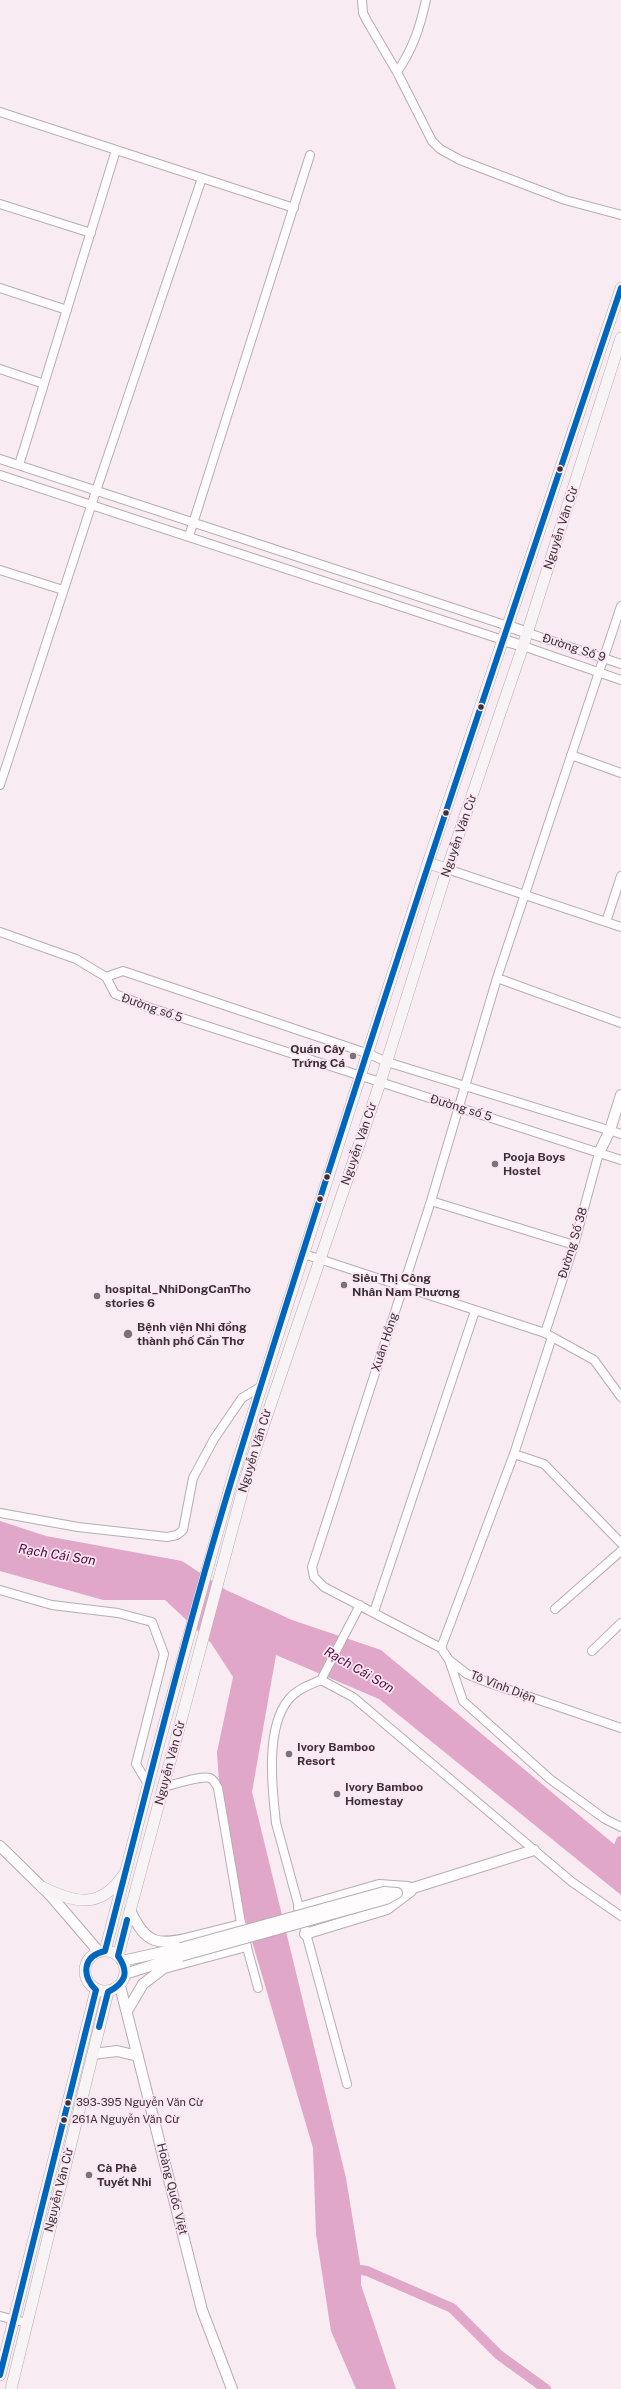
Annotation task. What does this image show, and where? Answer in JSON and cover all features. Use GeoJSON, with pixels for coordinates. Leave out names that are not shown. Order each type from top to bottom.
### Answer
{"type":"FeatureCollection","features":[{"type":"Feature","properties":{"kind":"main road","name":"Nguyễn Văn Cừ"},"geometry":{"type":"LineString","coordinates":[[102,1951],[126,1870],[156,1754],[234,1472],[369,1054],[428,863],[503,640],[617,315],[621,288]]}},
{"type":"Feature","properties":{"kind":"main road","name":"Nguyễn Văn Cừ"},"geometry":{"type":"LineString","coordinates":[[120,1958],[130,1910],[247,1474],[318,1259],[387,1062],[447,869],[528,633],[621,338]]}},
{"type":"Feature","properties":{"kind":"main road"},"geometry":{"type":"LineString","coordinates":[[428,863],[447,869]]}},
{"type":"Feature","properties":{"kind":"main road"},"geometry":{"type":"LineString","coordinates":[[42,1887],[66,1899],[85,1901],[103,1896],[120,1881],[126,1870]]}},
{"type":"Feature","properties":{"kind":"main road"},"geometry":{"type":"LineString","coordinates":[[102,1951],[120,1958],[125,1974],[120,1986],[108,1992],[96,1990],[90,1985],[84,1973],[88,1960],[102,1951]]}},
{"type":"Feature","properties":{"kind":"main road","name":"Nguyễn Văn Cừ"},"geometry":{"type":"LineString","coordinates":[[0,2375],[96,1990]]}},
{"type":"Feature","properties":{"kind":"main road","name":"Nguyễn Văn Cừ"},"geometry":{"type":"LineString","coordinates":[[11,2389],[108,1992]]}},
{"type":"Feature","properties":{"kind":"street"},"geometry":{"type":"LineString","coordinates":[[362,0],[363,13],[397,72],[432,141],[447,154],[566,200],[621,215]]}},
{"type":"Feature","properties":{"kind":"street"},"geometry":{"type":"LineString","coordinates":[[397,72],[415,41],[426,0]]}},
{"type":"Feature","properties":{"kind":"street"},"geometry":{"type":"LineString","coordinates":[[0,112],[294,208]]}},
{"type":"Feature","properties":{"kind":"street"},"geometry":{"type":"LineString","coordinates":[[19,465],[116,150]]}},
{"type":"Feature","properties":{"kind":"street"},"geometry":{"type":"LineString","coordinates":[[189,536],[310,155]]}},
{"type":"Feature","properties":{"kind":"street"},"geometry":{"type":"LineString","coordinates":[[0,786],[91,506],[202,178]]}},
{"type":"Feature","properties":{"kind":"street"},"geometry":{"type":"LineString","coordinates":[[0,204],[91,233]]}},
{"type":"Feature","properties":{"kind":"street"},"geometry":{"type":"LineString","coordinates":[[0,288],[67,310]]}},
{"type":"Feature","properties":{"kind":"street"},"geometry":{"type":"LineString","coordinates":[[0,369],[44,384]]}},
{"type":"Feature","properties":{"kind":"street"},"geometry":{"type":"LineString","coordinates":[[0,459],[528,633]]}},
{"type":"Feature","properties":{"kind":"street"},"geometry":{"type":"LineString","coordinates":[[0,475],[523,646],[621,680]]}},
{"type":"Feature","properties":{"kind":"street"},"geometry":{"type":"LineString","coordinates":[[0,570],[64,590]]}},
{"type":"Feature","properties":{"kind":"street","name":"Xuân Hồng"},"geometry":{"type":"LineString","coordinates":[[314,1577],[312,1567],[431,1200],[497,978],[621,606]]}},
{"type":"Feature","properties":{"kind":"street","name":"Đường Số 9"},"geometry":{"type":"LineString","coordinates":[[528,633],[621,664]]}},
{"type":"Feature","properties":{"kind":"street"},"geometry":{"type":"LineString","coordinates":[[571,755],[621,773]]}},
{"type":"Feature","properties":{"kind":"street"},"geometry":{"type":"LineString","coordinates":[[447,869],[621,927]]}},
{"type":"Feature","properties":{"kind":"street"},"geometry":{"type":"LineString","coordinates":[[606,922],[621,876]]}},
{"type":"Feature","properties":{"kind":"street"},"geometry":{"type":"LineString","coordinates":[[0,932],[76,959],[106,977]]}},
{"type":"Feature","properties":{"kind":"street","name":"Đường số 5"},"geometry":{"type":"LineString","coordinates":[[621,1134],[387,1062],[369,1054],[123,971],[106,977],[114,994],[121,997],[380,1083],[458,1106],[621,1160]]}},
{"type":"Feature","properties":{"kind":"street"},"geometry":{"type":"LineString","coordinates":[[497,978],[621,1023]]}},
{"type":"Feature","properties":{"kind":"street"},"geometry":{"type":"LineString","coordinates":[[599,1153],[610,1130],[621,1095]]}},
{"type":"Feature","properties":{"kind":"street","name":"Đường Số 38"},"geometry":{"type":"LineString","coordinates":[[441,1648],[514,1454],[599,1153]]}},
{"type":"Feature","properties":{"kind":"street"},"geometry":{"type":"LineString","coordinates":[[431,1200],[574,1245]]}},
{"type":"Feature","properties":{"kind":"street"},"geometry":{"type":"LineString","coordinates":[[304,1254],[402,1288],[548,1335],[594,1360],[621,1396]]}},
{"type":"Feature","properties":{"kind":"street"},"geometry":{"type":"LineString","coordinates":[[374,1612],[475,1311]]}},
{"type":"Feature","properties":{"kind":"street"},"geometry":{"type":"LineString","coordinates":[[0,1513],[78,1527],[167,1537],[177,1536],[183,1530],[193,1478],[214,1439],[242,1398],[262,1386]]}},
{"type":"Feature","properties":{"kind":"street"},"geometry":{"type":"LineString","coordinates":[[514,1454],[544,1464],[621,1543]]}},
{"type":"Feature","properties":{"kind":"street"},"geometry":{"type":"LineString","coordinates":[[555,1609],[621,1551]]}},
{"type":"Feature","properties":{"kind":"street","name":"Tô Vĩnh Diện"},"geometry":{"type":"LineString","coordinates":[[314,1577],[324,1587],[441,1648],[449,1660],[468,1674],[489,1684],[621,1728]]}},
{"type":"Feature","properties":{"kind":"street"},"geometry":{"type":"LineString","coordinates":[[0,1590],[52,1605],[118,1613],[152,1622],[164,1654],[136,1764],[148,1784]]}},
{"type":"Feature","properties":{"kind":"street"},"geometry":{"type":"LineString","coordinates":[[347,2084],[276,1823],[273,1793],[273,1753],[277,1722],[289,1699],[300,1690],[321,1680],[360,1605]]}},
{"type":"Feature","properties":{"kind":"street"},"geometry":{"type":"LineString","coordinates":[[592,1651],[621,1623]]}},
{"type":"Feature","properties":{"kind":"street"},"geometry":{"type":"LineString","coordinates":[[449,1660],[464,1701],[550,1778],[607,1820],[621,1827]]}},
{"type":"Feature","properties":{"kind":"street"},"geometry":{"type":"LineString","coordinates":[[321,1680],[353,1697],[572,1882],[621,1916]]}},
{"type":"Feature","properties":{"kind":"street"},"geometry":{"type":"LineString","coordinates":[[163,1787],[199,1779],[210,1778],[215,1781],[218,1788],[241,1925],[258,1988]]}},
{"type":"Feature","properties":{"kind":"street"},"geometry":{"type":"LineString","coordinates":[[0,1846],[42,1887],[102,1951]]}},
{"type":"Feature","properties":{"kind":"street"},"geometry":{"type":"LineString","coordinates":[[125,1974],[181,1952],[384,1892],[397,1893],[534,1850]]}},
{"type":"Feature","properties":{"kind":"street"},"geometry":{"type":"LineString","coordinates":[[299,1908],[379,1885],[416,1887]]}},
{"type":"Feature","properties":{"kind":"street"},"geometry":{"type":"LineString","coordinates":[[306,1934],[387,1909],[416,1887]]}},
{"type":"Feature","properties":{"kind":"street"},"geometry":{"type":"LineString","coordinates":[[130,1910],[140,1930],[152,1939],[166,1943],[241,1925]]}},
{"type":"Feature","properties":{"kind":"street"},"geometry":{"type":"LineString","coordinates":[[127,2011],[143,1984],[164,1968],[246,1946]]}},
{"type":"Feature","properties":{"kind":"street"},"geometry":{"type":"LineString","coordinates":[[120,1958],[181,1952]]}},
{"type":"Feature","properties":{"kind":"street","name":"Hoàng Quốc Việt"},"geometry":{"type":"LineString","coordinates":[[120,1986],[202,2310],[232,2389]]}},
{"type":"Feature","properties":{"kind":"street"},"geometry":{"type":"LineString","coordinates":[[93,2054],[117,2051],[138,2056]]}},
{"type":"Feature","properties":{"kind":"street"},"geometry":{"type":"LineString","coordinates":[[0,2316],[27,2323]]}},
{"type":"Feature","properties":{"kind":"water","name":"Rạch Cái Sơn"},"geometry":{"type":"Polygon","coordinates":[[[0,1521],[46,1536],[182,1561],[226,1590],[292,1620],[381,1650],[621,1850],[621,1895],[379,1699],[276,1655],[252,1792],[346,2178],[361,2270],[361,2285],[396,2389],[356,2389],[331,2331],[316,2234],[313,2148],[223,1843],[217,1752],[233,1677],[211,1643],[165,1600],[103,1600],[0,1571],[0,1521]]]}},
{"type":"Feature","properties":{"kind":"waterway"},"geometry":{"type":"LineString","coordinates":[[618,1848],[621,1841]]}},
{"type":"Feature","properties":{"kind":"waterway"},"geometry":{"type":"LineString","coordinates":[[361,2270],[367,2271],[452,2308],[499,2355],[546,2389]]}},
{"type":"Feature","properties":{"kind":"transit line"},"geometry":{"type":"LineString","coordinates":[[0,2375],[96,1990],[88,1978],[86,1972],[87,1967],[92,1957],[105,1951],[183,1649],[217,1529],[281,1321],[376,1025],[621,288]]}},
{"type":"Feature","properties":{"kind":"transit line"},"geometry":{"type":"LineString","coordinates":[[99,2027],[108,1992],[114,1989],[124,1977],[124,1968],[118,1956],[127,1920]]}},
{"type":"Feature","properties":{"kind":"place","name":"Quán Cây Trứng Cá"},"geometry":{"type":"Point","coordinates":[353,1056]}},
{"type":"Feature","properties":{"kind":"place","name":"Pooja Boys Hostel"},"geometry":{"type":"Point","coordinates":[495,1164]}},
{"type":"Feature","properties":{"kind":"place","name":"Siêu Thị Công Nhân Nam Phương"},"geometry":{"type":"Point","coordinates":[344,1285]}},
{"type":"Feature","properties":{"kind":"place","name":"hospital_NhiDongCanTho stories 6"},"geometry":{"type":"Point","coordinates":[97,1296]}},
{"type":"Feature","properties":{"kind":"place","name":"Bệnh viện Nhi đồng thành phố Cần Thơ"},"geometry":{"type":"Point","coordinates":[128,1334]}},
{"type":"Feature","properties":{"kind":"place","name":"Ivory Bamboo Resort"},"geometry":{"type":"Point","coordinates":[289,1754]}},
{"type":"Feature","properties":{"kind":"place","name":"Ivory Bamboo Homestay"},"geometry":{"type":"Point","coordinates":[337,1794]}},
{"type":"Feature","properties":{"kind":"place","name":"393-395 Nguyễn Văn Cừ"},"geometry":{"type":"Point","coordinates":[68,2103]}},
{"type":"Feature","properties":{"kind":"place","name":"261A Nguyễn Văn Cừ"},"geometry":{"type":"Point","coordinates":[64,2120]}},
{"type":"Feature","properties":{"kind":"place","name":"Cà Phê Tuyết Nhi"},"geometry":{"type":"Point","coordinates":[89,2175]}}]}
